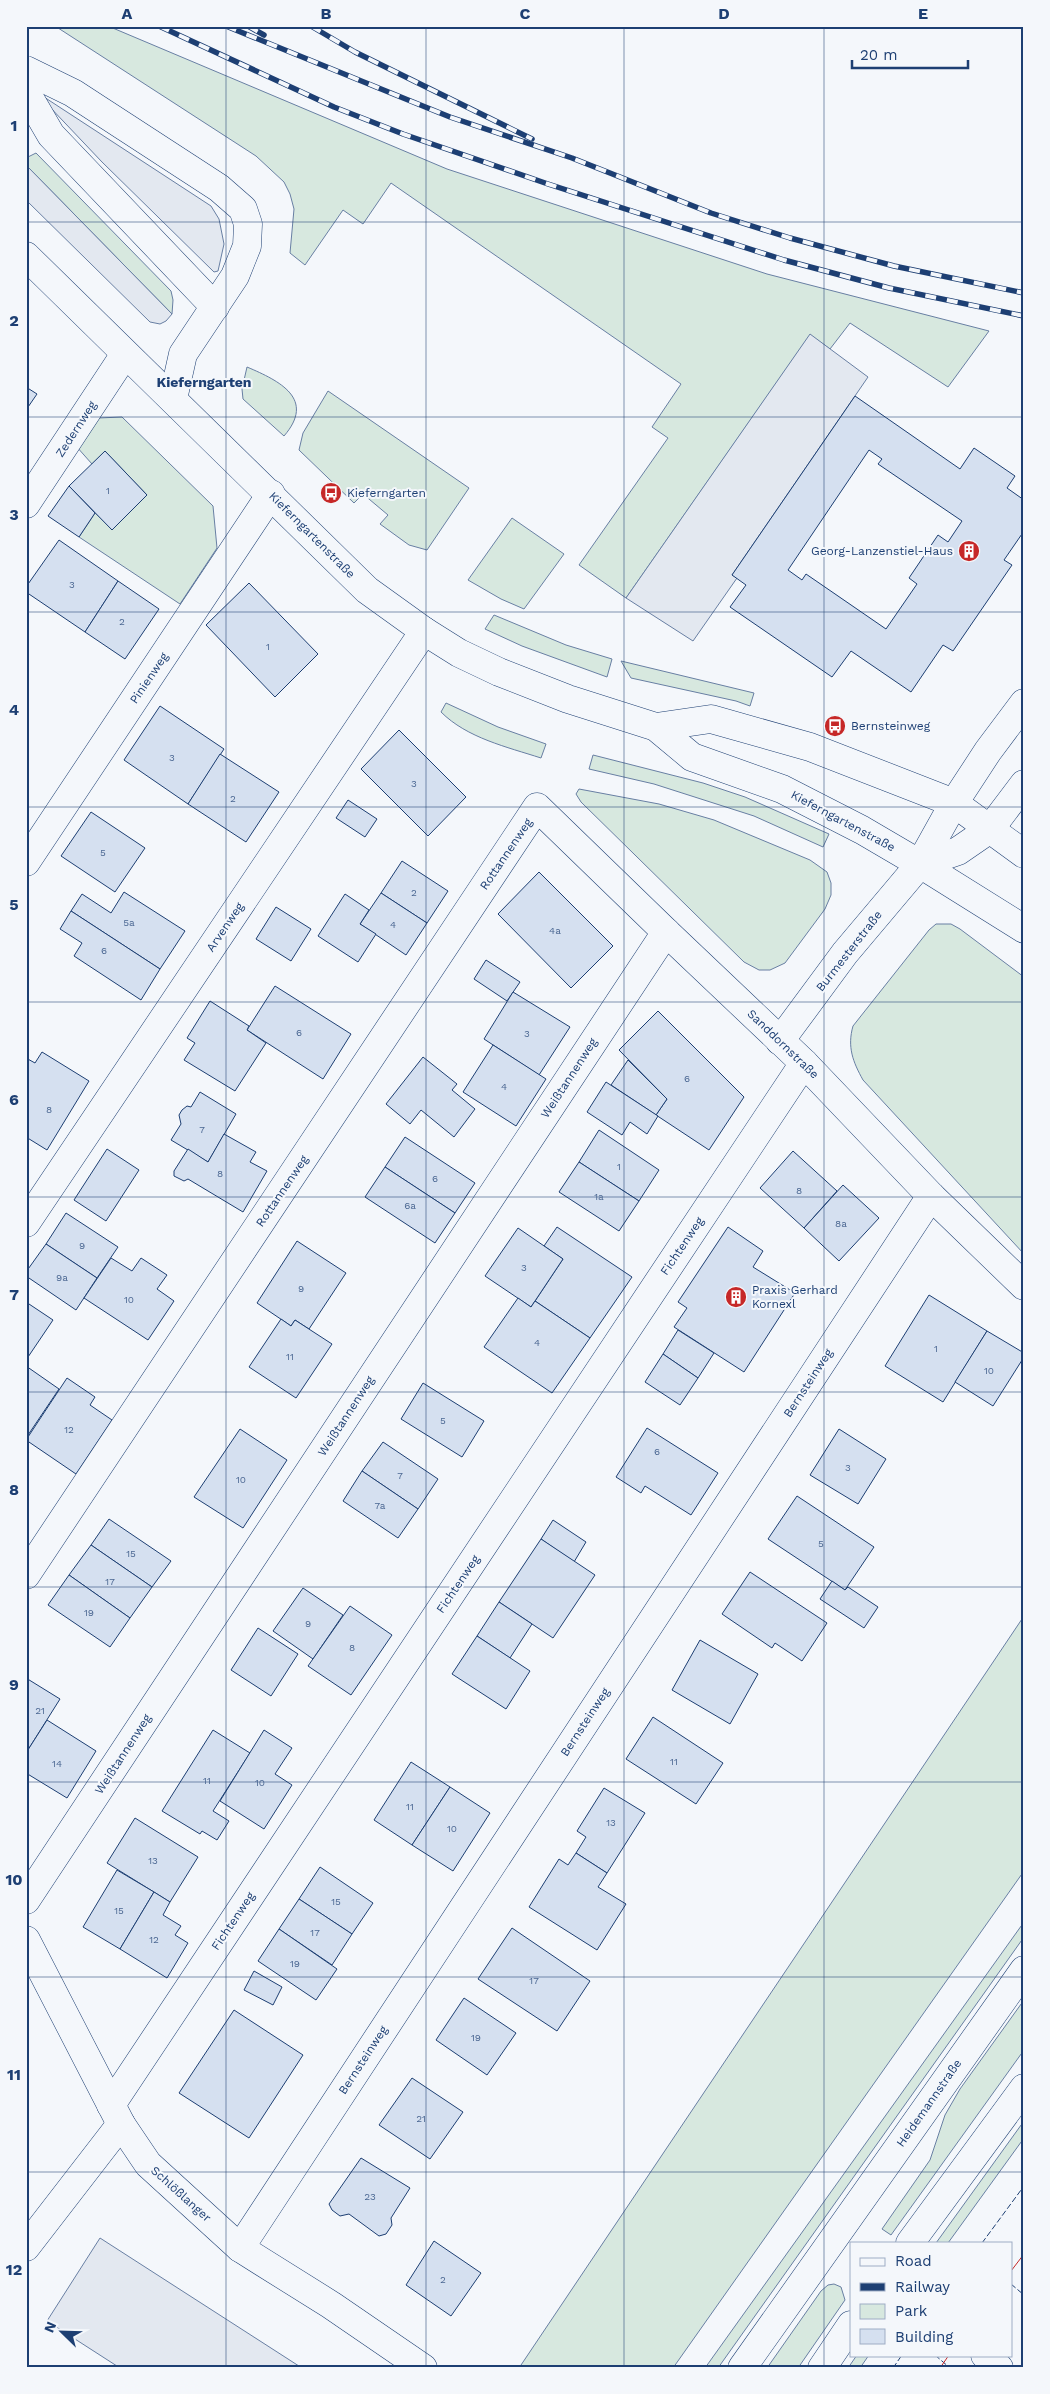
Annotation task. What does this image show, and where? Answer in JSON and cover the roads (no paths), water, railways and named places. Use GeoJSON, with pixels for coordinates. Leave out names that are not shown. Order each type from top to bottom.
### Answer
{"type":"FeatureCollection","features":[{"type":"Feature","properties":{"kind":"street"},"geometry":{"type":"LineString","coordinates":[[26,70],[73,93],[219,188],[243,209],[248,224],[247,246],[234,276],[184,354],[173,399]]}},
{"type":"Feature","properties":{"kind":"street"},"geometry":{"type":"LineString","coordinates":[[26,92],[50,134],[215,307]]}},
{"type":"Feature","properties":{"kind":"street","name":"Kieferngartenstraße"},"geometry":{"type":"LineString","coordinates":[[26,256],[367,590],[424,631],[459,653],[499,672],[568,699],[656,727],[692,757],[782,789],[920,864],[1024,929]]}},
{"type":"Feature","properties":{"kind":"street","name":"Zedernweg"},"geometry":{"type":"LineString","coordinates":[[26,504],[125,354]]}},
{"type":"Feature","properties":{"kind":"street","name":"Pinienweg"},"geometry":{"type":"LineString","coordinates":[[26,862],[271,494]]}},
{"type":"Feature","properties":{"kind":"street","name":"Arvenweg"},"geometry":{"type":"LineString","coordinates":[[26,1222],[424,631]]}},
{"type":"Feature","properties":{"kind":"street","name":"Burmesterstraße"},"geometry":{"type":"LineString","coordinates":[[780,1041],[845,953],[920,864],[954,803],[988,751],[1024,703]]}},
{"type":"Feature","properties":{"kind":"street","name":"Kieferngartenstraße"},"geometry":{"type":"LineString","coordinates":[[656,727],[712,719],[810,747],[954,803],[1024,854]]}},
{"type":"Feature","properties":{"kind":"street"},"geometry":{"type":"LineString","coordinates":[[920,864],[958,851],[990,829],[1024,784]]}},
{"type":"Feature","properties":{"kind":"street","name":"Sanddornstraße"},"geometry":{"type":"LineString","coordinates":[[537,807],[804,1063],[930,1196],[1024,1286]]}},
{"type":"Feature","properties":{"kind":"street","name":"Rottannenweg"},"geometry":{"type":"LineString","coordinates":[[26,1575],[537,807]]}},
{"type":"Feature","properties":{"kind":"street","name":"Weißtannenweg"},"geometry":{"type":"LineString","coordinates":[[26,1900],[666,932]]}},
{"type":"Feature","properties":{"kind":"street","name":"Fichtenweg"},"geometry":{"type":"LineString","coordinates":[[26,2247],[116,2114],[804,1063]]}},
{"type":"Feature","properties":{"kind":"street","name":"Bernsteinweg"},"geometry":{"type":"LineString","coordinates":[[240,2248],[930,1196]]}},
{"type":"Feature","properties":{"kind":"street","name":"Schlößlanger"},"geometry":{"type":"LineString","coordinates":[[26,1940],[116,2114],[148,2164],[240,2248],[331,2305],[423,2368]]}},
{"type":"Feature","properties":{"kind":"street","name":"Heidemannstraße"},"geometry":{"type":"LineString","coordinates":[[742,2368],[844,2241],[1024,1970]]}},
{"type":"Feature","properties":{"kind":"street"},"geometry":{"type":"LineString","coordinates":[[911,2242],[1024,2088]]}},
{"type":"Feature","properties":{"kind":"street"},"geometry":{"type":"LineString","coordinates":[[822,2368],[850,2326]]}},
{"type":"Feature","properties":{"kind":"street"},"geometry":{"type":"LineString","coordinates":[[986,2356],[999,2368]]}},
{"type":"Feature","properties":{"kind":"railway"},"geometry":{"type":"LineString","coordinates":[[159,26],[334,107],[403,134],[548,184],[784,260],[889,288],[1024,316]]}},
{"type":"Feature","properties":{"kind":"railway"},"geometry":{"type":"LineString","coordinates":[[226,26],[450,117],[572,158],[711,213],[790,238],[894,266],[1024,293]]}},
{"type":"Feature","properties":{"kind":"railway"},"geometry":{"type":"LineString","coordinates":[[248,26],[264,35]]}},
{"type":"Feature","properties":{"kind":"railway"},"geometry":{"type":"LineString","coordinates":[[311,26],[355,52],[532,139]]}},
{"type":"Feature","properties":{"kind":"place","name":"Kieferngarten"},"geometry":{"type":"Point","coordinates":[331,493]}},
{"type":"Feature","properties":{"kind":"place","name":"Georg-Lanzenstiel-Haus"},"geometry":{"type":"Point","coordinates":[969,551]}},
{"type":"Feature","properties":{"kind":"place","name":"Bernsteinweg"},"geometry":{"type":"Point","coordinates":[835,726]}},
{"type":"Feature","properties":{"kind":"place","name":"Praxis Gerhard Kornexl"},"geometry":{"type":"Point","coordinates":[736,1297]}},
{"type":"Feature","properties":{"kind":"district","name":"Kieferngarten"},"geometry":{"type":"Point","coordinates":[204,382]}}]}
